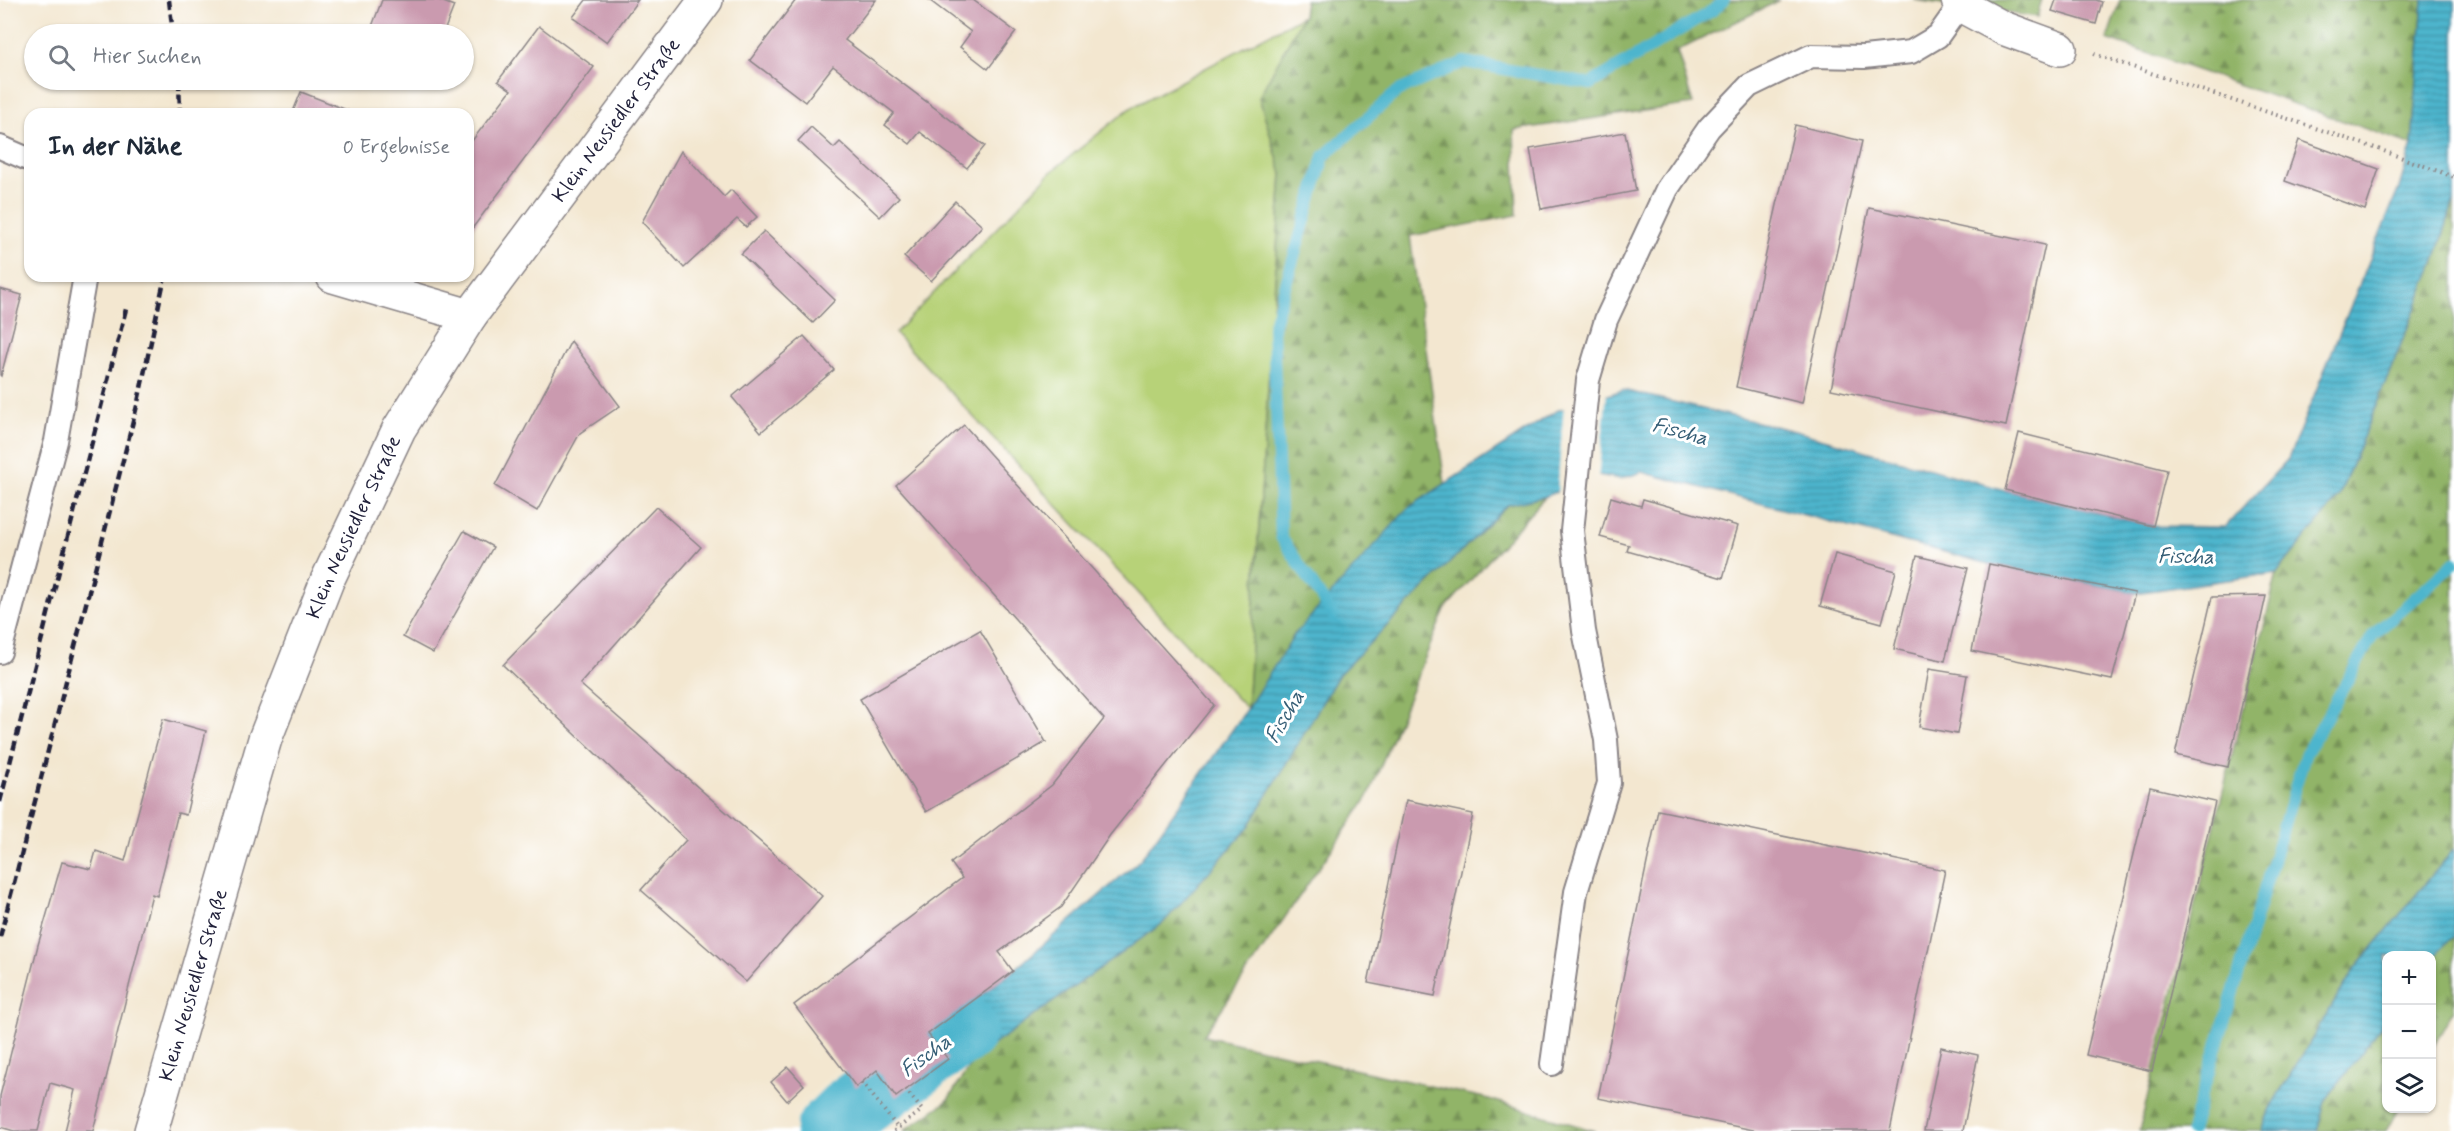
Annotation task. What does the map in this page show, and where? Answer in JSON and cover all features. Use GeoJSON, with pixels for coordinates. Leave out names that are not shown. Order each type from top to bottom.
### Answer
{"type":"FeatureCollection","features":[{"type":"Feature","properties":{"kind":"main road","name":"Klein Neusiedler Straße"},"geometry":{"type":"LineString","coordinates":[[151,1131],[265,739],[322,591],[399,429],[471,316],[706,0]]}},
{"type":"Feature","properties":{"kind":"main road"},"geometry":{"type":"LineString","coordinates":[[1959,2],[2003,28],[2060,49]]}},
{"type":"Feature","properties":{"kind":"main road"},"geometry":{"type":"LineString","coordinates":[[354,282],[471,316]]}},
{"type":"Feature","properties":{"kind":"lane"},"geometry":{"type":"LineString","coordinates":[[1552,1064],[1576,892],[1609,783],[1606,740],[1584,631],[1572,531],[1588,380],[1606,320],[1667,189],[1709,128],[1749,86],[1811,56],[1864,57],[1911,52],[1938,36],[1959,2]]}},
{"type":"Feature","properties":{"kind":"lane"},"geometry":{"type":"LineString","coordinates":[[0,147],[24,157]]}},
{"type":"Feature","properties":{"kind":"lane"},"geometry":{"type":"LineString","coordinates":[[0,652],[56,441],[84,282]]}},
{"type":"Feature","properties":{"kind":"path"},"geometry":{"type":"LineString","coordinates":[[2060,49],[2091,52],[2454,177]]}},
{"type":"Feature","properties":{"kind":"path"},"geometry":{"type":"LineString","coordinates":[[862,1082],[896,1129],[922,1110],[906,1090]]}},
{"type":"Feature","properties":{"kind":"green space"},"geometry":{"type":"Polygon","coordinates":[[[1305,0],[1780,0],[1677,51],[1693,104],[1514,130],[1517,215],[1410,236],[1445,484],[1408,508],[1247,709],[1282,174],[1259,97],[1303,16],[1305,0]]]}},
{"type":"Feature","properties":{"kind":"green space"},"geometry":{"type":"Polygon","coordinates":[[[1914,0],[2042,0],[2037,17],[1914,0]]]}},
{"type":"Feature","properties":{"kind":"green space"},"geometry":{"type":"Polygon","coordinates":[[[2120,0],[2423,0],[2412,145],[2107,39],[2120,0]]]}},
{"type":"Feature","properties":{"kind":"green space"},"geometry":{"type":"Polygon","coordinates":[[[1303,16],[1259,97],[1282,173],[1247,709],[895,333],[1051,172],[1129,109],[1303,16]]]}},
{"type":"Feature","properties":{"kind":"green space"},"geometry":{"type":"Polygon","coordinates":[[[2454,200],[2454,849],[2354,970],[2270,1108],[2262,1131],[2139,1131],[2277,573],[2339,496],[2436,258],[2454,200]]]}},
{"type":"Feature","properties":{"kind":"green space"},"geometry":{"type":"Polygon","coordinates":[[[1546,496],[1445,609],[1368,797],[1203,1036],[1489,1099],[1595,1131],[904,1131],[947,1101],[975,1058],[1163,923],[1248,828],[1339,674],[1507,505],[1546,496]]]}},
{"type":"Feature","properties":{"kind":"green space"},"geometry":{"type":"Polygon","coordinates":[[[2454,937],[2454,1009],[2436,1042],[2436,955],[2445,943],[2454,937]]]}},
{"type":"Feature","properties":{"kind":"green space"},"geometry":{"type":"Polygon","coordinates":[[[2382,1025],[2382,1113],[2396,1113],[2386,1131],[2317,1131],[2325,1101],[2382,1025]]]}},
{"type":"Feature","properties":{"kind":"water"},"geometry":{"type":"Polygon","coordinates":[[[2423,0],[2454,0],[2454,200],[2436,258],[2339,496],[2277,573],[2135,593],[1989,564],[1642,472],[1620,479],[1598,475],[1547,496],[1507,505],[1339,674],[1248,828],[1163,923],[975,1058],[948,1059],[928,1034],[1013,971],[1141,859],[1247,709],[1295,634],[1408,508],[1556,411],[1623,390],[1795,431],[2005,490],[2153,526],[2225,527],[2288,459],[2399,188],[2412,145],[2423,0]]]}},
{"type":"Feature","properties":{"kind":"water"},"geometry":{"type":"Polygon","coordinates":[[[2454,849],[2454,937],[2445,943],[2436,955],[2436,951],[2382,951],[2382,1025],[2325,1101],[2317,1131],[2262,1131],[2270,1108],[2354,970],[2454,849]]]}},
{"type":"Feature","properties":{"kind":"pier"},"geometry":{"type":"Polygon","coordinates":[[[1607,392],[1598,479],[1557,495],[1564,405],[1607,392]]]}},
{"type":"Feature","properties":{"kind":"building"},"geometry":{"type":"Polygon","coordinates":[[[382,0],[438,0],[454,6],[447,24],[373,24],[382,0]]]}},
{"type":"Feature","properties":{"kind":"building"},"geometry":{"type":"Polygon","coordinates":[[[586,0],[638,0],[607,42],[573,17],[586,0]]]}},
{"type":"Feature","properties":{"kind":"building"},"geometry":{"type":"Polygon","coordinates":[[[796,0],[876,0],[845,40],[985,146],[967,168],[920,132],[910,144],[885,125],[894,113],[833,66],[805,102],[750,60],[796,0]]]}},
{"type":"Feature","properties":{"kind":"building"},"geometry":{"type":"Polygon","coordinates":[[[929,0],[973,0],[1016,32],[988,69],[960,47],[971,32],[929,0]]]}},
{"type":"Feature","properties":{"kind":"building"},"geometry":{"type":"Polygon","coordinates":[[[2056,0],[2102,2],[2096,24],[2052,11],[2056,0]]]}},
{"type":"Feature","properties":{"kind":"building"},"geometry":{"type":"Polygon","coordinates":[[[539,26],[594,67],[474,226],[474,138],[511,90],[498,81],[539,26]]]}},
{"type":"Feature","properties":{"kind":"building"},"geometry":{"type":"Polygon","coordinates":[[[301,92],[342,108],[294,108],[301,92]]]}},
{"type":"Feature","properties":{"kind":"building"},"geometry":{"type":"Polygon","coordinates":[[[1795,125],[1862,141],[1802,403],[1736,387],[1795,125]]]}},
{"type":"Feature","properties":{"kind":"building"},"geometry":{"type":"Polygon","coordinates":[[[811,127],[834,148],[840,142],[899,197],[880,217],[798,141],[811,127]]]}},
{"type":"Feature","properties":{"kind":"building"},"geometry":{"type":"Polygon","coordinates":[[[1625,132],[1636,191],[1541,209],[1530,149],[1625,132]]]}},
{"type":"Feature","properties":{"kind":"building"},"geometry":{"type":"Polygon","coordinates":[[[2299,140],[2379,169],[2365,210],[2285,181],[2299,140]]]}},
{"type":"Feature","properties":{"kind":"building"},"geometry":{"type":"Polygon","coordinates":[[[681,151],[724,197],[731,190],[757,217],[746,227],[737,219],[684,268],[642,222],[681,151]]]}},
{"type":"Feature","properties":{"kind":"building"},"geometry":{"type":"Polygon","coordinates":[[[955,201],[982,226],[931,281],[904,257],[955,201]]]}},
{"type":"Feature","properties":{"kind":"building"},"geometry":{"type":"Polygon","coordinates":[[[1869,208],[2045,245],[2006,426],[1831,389],[1869,208]]]}},
{"type":"Feature","properties":{"kind":"building"},"geometry":{"type":"Polygon","coordinates":[[[764,231],[835,300],[813,323],[741,254],[764,231]]]}},
{"type":"Feature","properties":{"kind":"building"},"geometry":{"type":"Polygon","coordinates":[[[0,289],[22,295],[1,376],[0,375],[0,289]]]}},
{"type":"Feature","properties":{"kind":"building"},"geometry":{"type":"Polygon","coordinates":[[[804,336],[834,370],[761,432],[732,397],[804,336]]]}},
{"type":"Feature","properties":{"kind":"building"},"geometry":{"type":"Polygon","coordinates":[[[571,341],[620,406],[580,433],[537,511],[495,486],[571,341]]]}},
{"type":"Feature","properties":{"kind":"building"},"geometry":{"type":"Polygon","coordinates":[[[964,425],[1214,705],[1110,835],[1061,907],[999,952],[1013,971],[928,1034],[948,1059],[896,1097],[877,1070],[856,1087],[794,1005],[962,878],[951,863],[1052,785],[1104,719],[896,485],[964,425]]]}},
{"type":"Feature","properties":{"kind":"building"},"geometry":{"type":"Polygon","coordinates":[[[2019,433],[2167,470],[2153,526],[2005,490],[2019,433]]]}},
{"type":"Feature","properties":{"kind":"building"},"geometry":{"type":"Polygon","coordinates":[[[1611,497],[1641,506],[1643,499],[1738,526],[1723,578],[1627,551],[1629,545],[1600,537],[1611,497]]]}},
{"type":"Feature","properties":{"kind":"building"},"geometry":{"type":"Polygon","coordinates":[[[656,507],[701,547],[580,684],[822,896],[746,982],[641,890],[686,840],[503,665],[656,507]]]}},
{"type":"Feature","properties":{"kind":"building"},"geometry":{"type":"Polygon","coordinates":[[[464,531],[493,547],[433,653],[403,637],[464,531]]]}},
{"type":"Feature","properties":{"kind":"building"},"geometry":{"type":"Polygon","coordinates":[[[1835,554],[1896,571],[1882,623],[1820,606],[1835,554]]]}},
{"type":"Feature","properties":{"kind":"building"},"geometry":{"type":"Polygon","coordinates":[[[1917,556],[1968,568],[1945,661],[1894,649],[1917,556]]]}},
{"type":"Feature","properties":{"kind":"building"},"geometry":{"type":"Polygon","coordinates":[[[1989,564],[2135,593],[2112,680],[1972,651],[1989,564]]]}},
{"type":"Feature","properties":{"kind":"building"},"geometry":{"type":"Polygon","coordinates":[[[2266,596],[2228,767],[2175,755],[2212,597],[2266,596]]]}},
{"type":"Feature","properties":{"kind":"building"},"geometry":{"type":"Polygon","coordinates":[[[980,630],[1046,742],[926,812],[860,699],[980,630]]]}},
{"type":"Feature","properties":{"kind":"building"},"geometry":{"type":"Polygon","coordinates":[[[1929,669],[1967,675],[1957,734],[1919,727],[1929,669]]]}},
{"type":"Feature","properties":{"kind":"building"},"geometry":{"type":"Polygon","coordinates":[[[163,719],[206,731],[186,815],[178,813],[157,896],[152,894],[93,1131],[65,1131],[75,1090],[50,1083],[38,1131],[14,1131],[0,1127],[0,1096],[38,945],[62,862],[91,869],[96,851],[125,861],[163,719]]]}},
{"type":"Feature","properties":{"kind":"building"},"geometry":{"type":"Polygon","coordinates":[[[2150,787],[2215,802],[2152,1071],[2086,1055],[2150,787]]]}},
{"type":"Feature","properties":{"kind":"building"},"geometry":{"type":"Polygon","coordinates":[[[1406,800],[1473,814],[1435,996],[1368,983],[1406,800]]]}},
{"type":"Feature","properties":{"kind":"building"},"geometry":{"type":"Polygon","coordinates":[[[1658,810],[1945,870],[1890,1131],[1758,1131],[1598,1098],[1658,810]]]}},
{"type":"Feature","properties":{"kind":"building"},"geometry":{"type":"Polygon","coordinates":[[[1941,1047],[1978,1055],[1963,1131],[1924,1131],[1941,1047]]]}},
{"type":"Feature","properties":{"kind":"building"},"geometry":{"type":"Polygon","coordinates":[[[788,1067],[804,1085],[787,1101],[771,1082],[788,1067]]]}},
{"type":"Feature","properties":{"kind":"waterway"},"geometry":{"type":"LineString","coordinates":[[1333,615],[1281,537],[1273,327],[1324,156],[1398,91],[1464,62],[1590,84],[1713,10],[1724,0]]}},
{"type":"Feature","properties":{"kind":"waterway"},"geometry":{"type":"LineString","coordinates":[[2191,1131],[2305,755],[2373,635],[2454,563]]}},
{"type":"Feature","properties":{"kind":"waterway","name":"Fischa"},"geometry":{"type":"LineString","coordinates":[[830,1131],[852,1109],[963,1029]]}},
{"type":"Feature","properties":{"kind":"waterway"},"geometry":{"type":"LineString","coordinates":[[852,1109],[908,1101],[962,1060],[964,1044]]}},
{"type":"Feature","properties":{"kind":"railway"},"geometry":{"type":"LineString","coordinates":[[169,0],[172,24]]}},
{"type":"Feature","properties":{"kind":"railway"},"geometry":{"type":"LineString","coordinates":[[179,90],[180,108]]}},
{"type":"Feature","properties":{"kind":"railway"},"geometry":{"type":"LineString","coordinates":[[0,937],[138,402],[164,282]]}},
{"type":"Feature","properties":{"kind":"railway"},"geometry":{"type":"LineString","coordinates":[[0,802],[126,309]]}}]}
